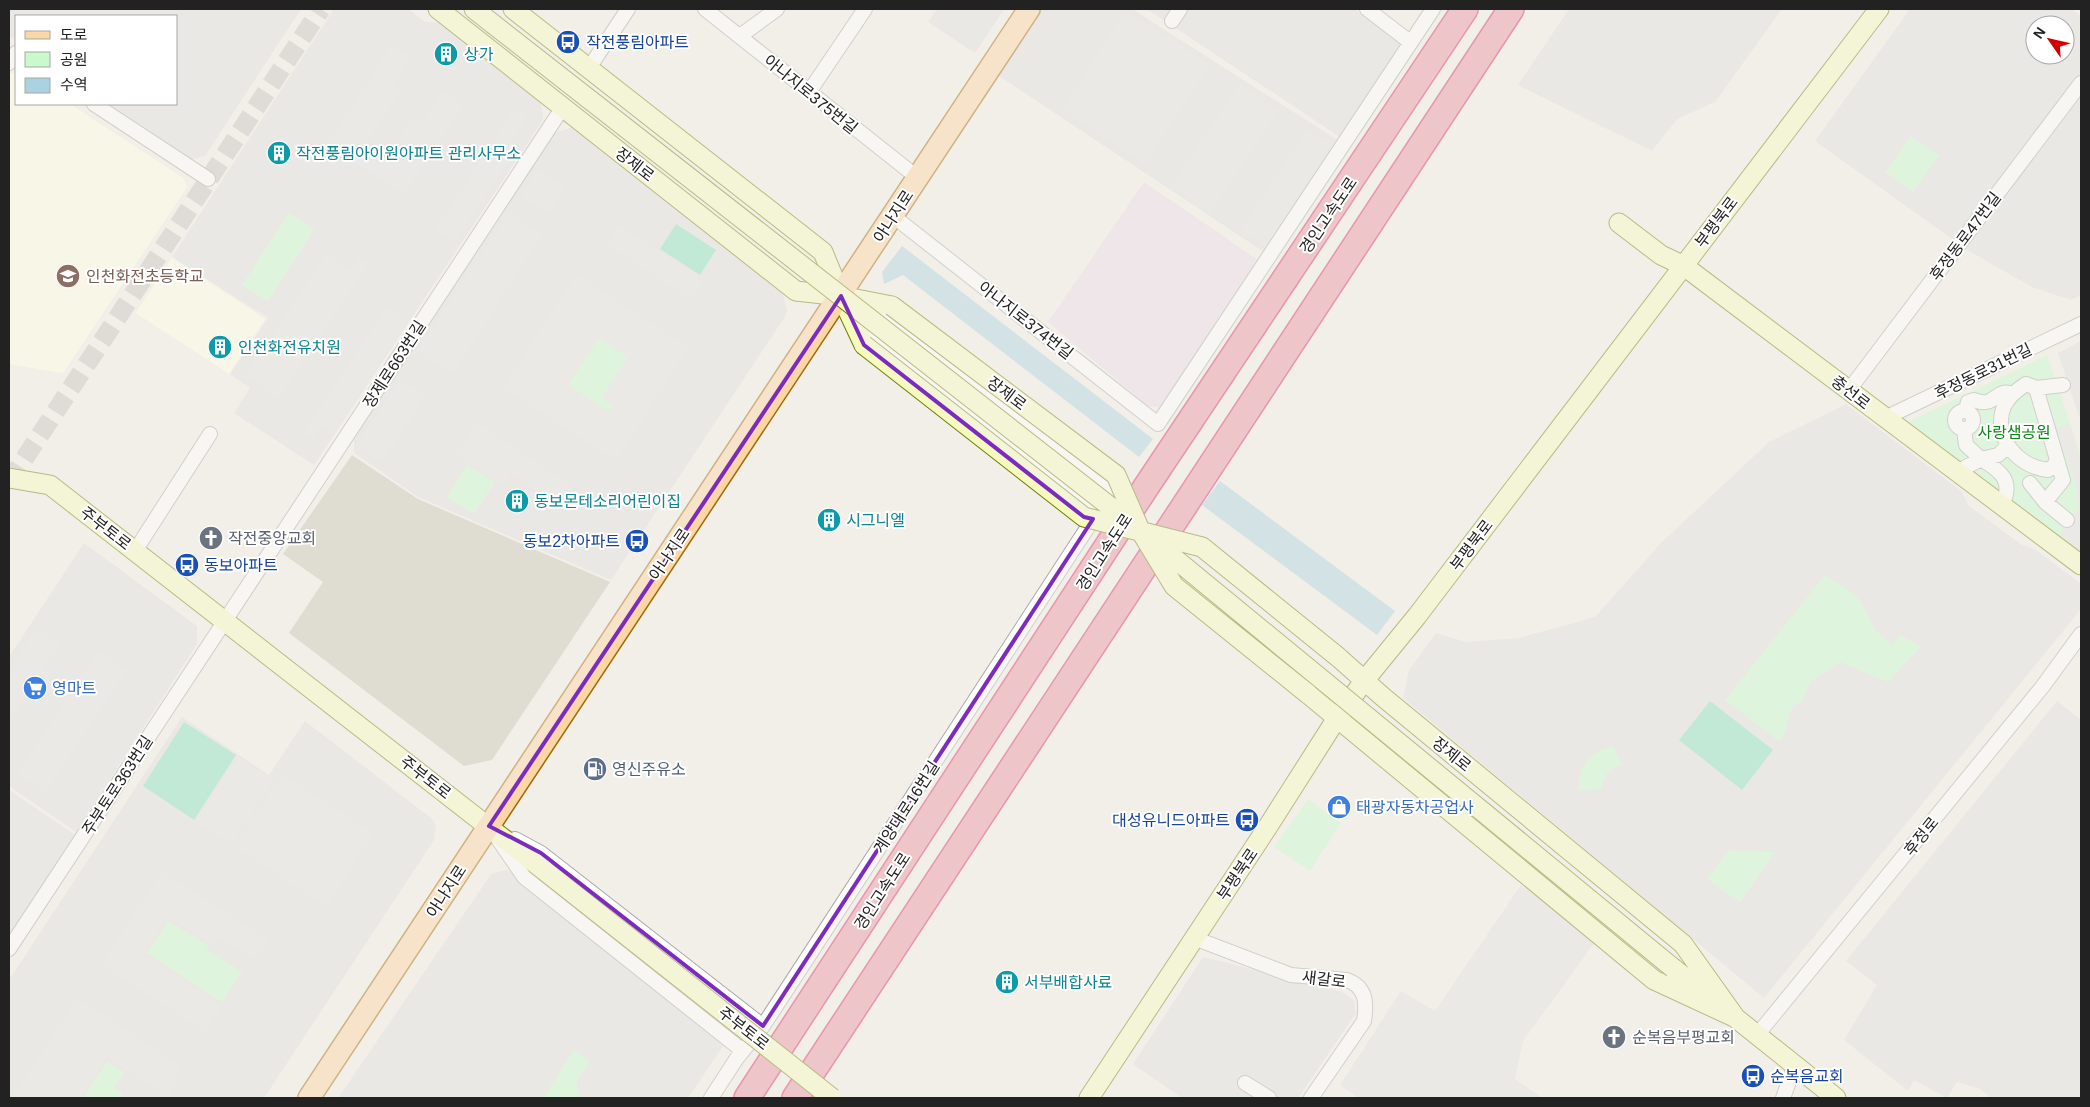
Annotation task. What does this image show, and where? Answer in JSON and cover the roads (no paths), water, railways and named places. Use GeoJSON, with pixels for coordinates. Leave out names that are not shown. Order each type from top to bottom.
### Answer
{"type":"FeatureCollection","features":[{"type":"Feature","properties":{"kind":"highway","name":"경인고속도로"},"geometry":{"type":"LineString","coordinates":[[747,1098],[1148,484],[1465,9]]}},
{"type":"Feature","properties":{"kind":"highway"},"geometry":{"type":"LineString","coordinates":[[794,1098],[1511,9]]}},
{"type":"Feature","properties":{"kind":"main road","name":"장제로"},"geometry":{"type":"LineString","coordinates":[[438,9],[796,291],[841,296],[892,306],[1116,475],[1140,530],[1174,586],[1308,694],[1654,980],[1735,1018]]}},
{"type":"Feature","properties":{"kind":"main road","name":"장제로"},"geometry":{"type":"LineString","coordinates":[[474,9],[1140,530],[1735,1018],[1836,1098]]}},
{"type":"Feature","properties":{"kind":"main road","name":"장제로"},"geometry":{"type":"LineString","coordinates":[[513,9],[823,252],[864,345],[1084,517],[1202,546],[1683,944],[1735,1018]]}},
{"type":"Feature","properties":{"kind":"main road","name":"아나지로"},"geometry":{"type":"LineString","coordinates":[[309,1098],[1029,9]]}},
{"type":"Feature","properties":{"kind":"main road","name":"부평북로"},"geometry":{"type":"LineString","coordinates":[[1088,1098],[1337,718],[1364,680],[1416,616],[1879,9]]}},
{"type":"Feature","properties":{"kind":"main road","name":"충선로"},"geometry":{"type":"LineString","coordinates":[[1619,223],[1661,255],[1684,266],[2081,566]]}},
{"type":"Feature","properties":{"kind":"main road","name":"주부토로"},"geometry":{"type":"LineString","coordinates":[[10,475],[50,485],[489,826],[832,1098]]}},
{"type":"Feature","properties":{"kind":"street"},"geometry":{"type":"LineString","coordinates":[[589,68],[628,9]]}},
{"type":"Feature","properties":{"kind":"street","name":"아나지로375번길"},"geometry":{"type":"LineString","coordinates":[[705,9],[918,178]]}},
{"type":"Feature","properties":{"kind":"street"},"geometry":{"type":"LineString","coordinates":[[740,36],[776,9]]}},
{"type":"Feature","properties":{"kind":"street"},"geometry":{"type":"LineString","coordinates":[[809,92],[865,9]]}},
{"type":"Feature","properties":{"kind":"street"},"geometry":{"type":"LineString","coordinates":[[1172,21],[1180,9]]}},
{"type":"Feature","properties":{"kind":"street"},"geometry":{"type":"LineString","coordinates":[[1367,9],[1410,42],[1433,9]]}},
{"type":"Feature","properties":{"kind":"street","name":"아나지로374번길"},"geometry":{"type":"LineString","coordinates":[[893,216],[1158,424],[1410,42]]}},
{"type":"Feature","properties":{"kind":"street","name":"후정동로47번길"},"geometry":{"type":"LineString","coordinates":[[1849,390],[2081,83]]}},
{"type":"Feature","properties":{"kind":"street"},"geometry":{"type":"LineString","coordinates":[[96,105],[208,179]]}},
{"type":"Feature","properties":{"kind":"street","name":"장제로663번길"},"geometry":{"type":"LineString","coordinates":[[225,621],[563,107]]}},
{"type":"Feature","properties":{"kind":"street"},"geometry":{"type":"LineString","coordinates":[[841,296],[870,332],[1097,512]]}},
{"type":"Feature","properties":{"kind":"street","name":"계양대로16번길"},"geometry":{"type":"LineString","coordinates":[[711,1098],[743,1051],[763,1026],[1112,490],[884,315],[841,296]]}},
{"type":"Feature","properties":{"kind":"street","name":"후정동로31번길"},"geometry":{"type":"LineString","coordinates":[[1885,418],[2081,324]]}},
{"type":"Feature","properties":{"kind":"street"},"geometry":{"type":"LineString","coordinates":[[2056,461],[2054,466],[2048,470],[2023,462],[2008,448],[2001,422],[2004,406],[2012,394],[2026,384],[2036,388],[2063,385]]}},
{"type":"Feature","properties":{"kind":"street"},"geometry":{"type":"LineString","coordinates":[[2036,388],[2062,480],[2046,502]]}},
{"type":"Feature","properties":{"kind":"street"},"geometry":{"type":"LineString","coordinates":[[2002,505],[2007,494],[2006,481],[1998,469],[1981,459],[1966,445],[1964,429],[1957,426],[1955,418],[1959,412],[1966,410],[1968,402],[1974,400],[1983,403],[1990,402],[2000,394],[2006,392],[2012,394]]}},
{"type":"Feature","properties":{"kind":"street"},"geometry":{"type":"LineString","coordinates":[[135,550],[210,434]]}},
{"type":"Feature","properties":{"kind":"street"},"geometry":{"type":"LineString","coordinates":[[1957,472],[1981,459],[1998,455],[2008,448]]}},
{"type":"Feature","properties":{"kind":"street"},"geometry":{"type":"LineString","coordinates":[[2030,483],[2034,466]]}},
{"type":"Feature","properties":{"kind":"street"},"geometry":{"type":"LineString","coordinates":[[2006,481],[2030,483],[2046,502],[2067,520]]}},
{"type":"Feature","properties":{"kind":"street","name":"주부토로363번길"},"geometry":{"type":"LineString","coordinates":[[9,950],[225,621]]}},
{"type":"Feature","properties":{"kind":"street","name":"후정로"},"geometry":{"type":"LineString","coordinates":[[1757,1035],[2037,693],[2081,634]]}},
{"type":"Feature","properties":{"kind":"street"},"geometry":{"type":"LineString","coordinates":[[489,826],[541,853],[763,1026]]}},
{"type":"Feature","properties":{"kind":"street"},"geometry":{"type":"LineString","coordinates":[[489,826],[524,877],[743,1051]]}},
{"type":"Feature","properties":{"kind":"street","name":"새갈로"},"geometry":{"type":"LineString","coordinates":[[1194,938],[1291,975],[1347,980],[1355,984],[1363,992],[1367,1005],[1364,1021],[1311,1098]]}},
{"type":"Feature","properties":{"kind":"street"},"geometry":{"type":"LineString","coordinates":[[720,1033],[733,1032],[741,1026],[742,1015],[739,1007]]}},
{"type":"Feature","properties":{"kind":"street"},"geometry":{"type":"LineString","coordinates":[[1783,1098],[1795,1065]]}},
{"type":"Feature","properties":{"kind":"street"},"geometry":{"type":"LineString","coordinates":[[1245,1083],[1268,1098]]}},
{"type":"Feature","properties":{"kind":"water"},"geometry":{"type":"Polygon","coordinates":[[[902,246],[1153,439],[1139,457],[903,275],[884,284],[882,272],[902,246]]]}},
{"type":"Feature","properties":{"kind":"water"},"geometry":{"type":"Polygon","coordinates":[[[1220,481],[1395,611],[1377,635],[1202,505],[1220,481]]]}},
{"type":"Feature","properties":{"kind":"tunnel"},"geometry":{"type":"LineString","coordinates":[[9,482],[321,9]]}},
{"type":"Feature","properties":{"kind":"place","name":"작전풍림아파트"},"geometry":{"type":"Point","coordinates":[568,42]}},
{"type":"Feature","properties":{"kind":"place","name":"상가"},"geometry":{"type":"Point","coordinates":[446,54]}},
{"type":"Feature","properties":{"kind":"place","name":"작전풍림아이원아파트 관리사무소"},"geometry":{"type":"Point","coordinates":[279,153]}},
{"type":"Feature","properties":{"kind":"place","name":"인천화전초등학교"},"geometry":{"type":"Point","coordinates":[68,276]}},
{"type":"Feature","properties":{"kind":"place","name":"인천화전유치원"},"geometry":{"type":"Point","coordinates":[220,347]}},
{"type":"Feature","properties":{"kind":"place","name":"동보몬테소리어린이집"},"geometry":{"type":"Point","coordinates":[517,501]}},
{"type":"Feature","properties":{"kind":"place","name":"시그니엘"},"geometry":{"type":"Point","coordinates":[829,520]}},
{"type":"Feature","properties":{"kind":"place","name":"작전중앙교회"},"geometry":{"type":"Point","coordinates":[211,538]}},
{"type":"Feature","properties":{"kind":"place","name":"동보2차아파트"},"geometry":{"type":"Point","coordinates":[637,541]}},
{"type":"Feature","properties":{"kind":"place","name":"동보아파트"},"geometry":{"type":"Point","coordinates":[187,565]}},
{"type":"Feature","properties":{"kind":"place","name":"영마트"},"geometry":{"type":"Point","coordinates":[35,688]}},
{"type":"Feature","properties":{"kind":"place","name":"영신주유소"},"geometry":{"type":"Point","coordinates":[595,769]}},
{"type":"Feature","properties":{"kind":"place","name":"태광자동차공업사"},"geometry":{"type":"Point","coordinates":[1339,807]}},
{"type":"Feature","properties":{"kind":"place","name":"대성유니드아파트"},"geometry":{"type":"Point","coordinates":[1247,820]}},
{"type":"Feature","properties":{"kind":"place","name":"서부배합사료"},"geometry":{"type":"Point","coordinates":[1007,982]}},
{"type":"Feature","properties":{"kind":"place","name":"순복음부평교회"},"geometry":{"type":"Point","coordinates":[1614,1037]}},
{"type":"Feature","properties":{"kind":"place","name":"순복음교회"},"geometry":{"type":"Point","coordinates":[1753,1076]}},
{"type":"Feature","properties":{"kind":"park label","name":"사랑샘공원"},"geometry":{"type":"Point","coordinates":[2014,432]}}]}
